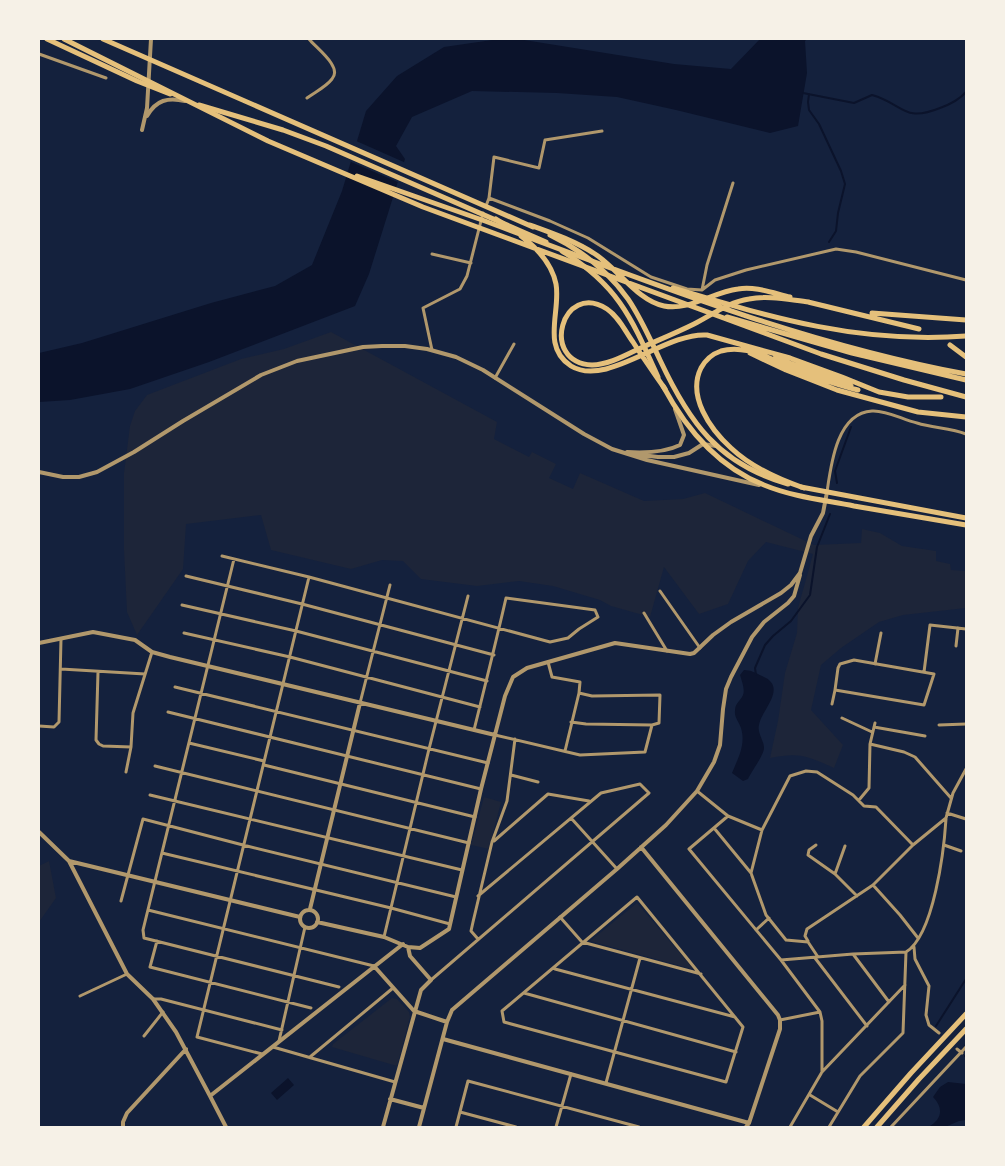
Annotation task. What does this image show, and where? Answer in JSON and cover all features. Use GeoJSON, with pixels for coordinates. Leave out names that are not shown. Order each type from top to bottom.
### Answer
{"type":"FeatureCollection","features":[{"type":"Feature","properties":{"kind":"highway"},"geometry":{"type":"LineString","coordinates":[[47,39],[148,86],[200,105],[284,130],[347,154],[552,245],[578,262],[602,281],[612,292],[628,314],[673,405],[703,444],[721,460],[742,474],[778,490],[966,526]]}},
{"type":"Feature","properties":{"kind":"highway"},"geometry":{"type":"LineString","coordinates":[[64,39],[309,159],[423,207],[611,278],[856,366],[966,397]]}},
{"type":"Feature","properties":{"kind":"highway"},"geometry":{"type":"LineString","coordinates":[[103,39],[429,182],[586,248],[606,262],[648,300],[660,305],[678,307],[731,290],[747,288],[919,329]]}},
{"type":"Feature","properties":{"kind":"highway"},"geometry":{"type":"LineString","coordinates":[[309,159],[740,314],[846,345],[966,374]]}},
{"type":"Feature","properties":{"kind":"highway"},"geometry":{"type":"LineString","coordinates":[[483,213],[486,206]]}},
{"type":"Feature","properties":{"kind":"highway"},"geometry":{"type":"LineString","coordinates":[[496,219],[534,248],[550,269],[556,291],[554,339],[562,358],[572,367],[586,371],[609,368],[664,341],[727,306],[747,299],[764,298],[809,302]]}},
{"type":"Feature","properties":{"kind":"highway"},"geometry":{"type":"LineString","coordinates":[[530,225],[585,255],[599,266],[619,288],[635,310],[684,406],[698,427],[716,446],[737,461],[758,473],[780,482],[804,488],[966,518]]}},
{"type":"Feature","properties":{"kind":"highway"},"geometry":{"type":"LineString","coordinates":[[613,269],[747,310],[806,325],[865,335],[919,338],[966,336]]}},
{"type":"Feature","properties":{"kind":"highway"},"geometry":{"type":"LineString","coordinates":[[633,355],[600,364],[592,365],[578,362],[568,354],[562,342],[563,323],[569,313],[584,304],[597,305],[609,311],[620,322],[665,389]]}},
{"type":"Feature","properties":{"kind":"highway"},"geometry":{"type":"LineString","coordinates":[[849,311],[966,320]]}},
{"type":"Feature","properties":{"kind":"highway"},"geometry":{"type":"LineString","coordinates":[[731,320],[852,353],[966,380]]}},
{"type":"Feature","properties":{"kind":"highway"},"geometry":{"type":"LineString","coordinates":[[664,341],[698,334],[716,336],[774,353],[879,392]]}},
{"type":"Feature","properties":{"kind":"highway"},"geometry":{"type":"LineString","coordinates":[[740,344],[787,366],[832,383],[858,390],[885,402]]}},
{"type":"Feature","properties":{"kind":"highway"},"geometry":{"type":"LineString","coordinates":[[950,345],[966,357]]}},
{"type":"Feature","properties":{"kind":"highway"},"geometry":{"type":"LineString","coordinates":[[774,353],[730,350],[713,354],[704,363],[698,374],[697,388],[705,414],[720,437],[740,456],[770,474],[804,488]]}},
{"type":"Feature","properties":{"kind":"highway"},"geometry":{"type":"LineString","coordinates":[[742,350],[837,390],[918,412],[966,417]]}},
{"type":"Feature","properties":{"kind":"highway"},"geometry":{"type":"LineString","coordinates":[[756,352],[770,363]]}},
{"type":"Feature","properties":{"kind":"highway"},"geometry":{"type":"LineString","coordinates":[[842,377],[858,390]]}},
{"type":"Feature","properties":{"kind":"highway"},"geometry":{"type":"LineString","coordinates":[[837,390],[879,392],[908,397],[941,397]]}},
{"type":"Feature","properties":{"kind":"highway"},"geometry":{"type":"LineString","coordinates":[[864,1127],[906,1078],[966,1014]]}},
{"type":"Feature","properties":{"kind":"highway"},"geometry":{"type":"LineString","coordinates":[[877,1127],[914,1084],[966,1029]]}},
{"type":"Feature","properties":{"kind":"street"},"geometry":{"type":"LineString","coordinates":[[142,130],[145,120],[151,39]]}},
{"type":"Feature","properties":{"kind":"street"},"geometry":{"type":"LineString","coordinates":[[307,98],[332,80],[335,75],[332,63],[309,39]]}},
{"type":"Feature","properties":{"kind":"street"},"geometry":{"type":"LineString","coordinates":[[39,54],[106,78]]}},
{"type":"Feature","properties":{"kind":"street"},"geometry":{"type":"LineString","coordinates":[[145,120],[155,105],[165,100],[179,100],[200,105]]}},
{"type":"Feature","properties":{"kind":"street"},"geometry":{"type":"LineString","coordinates":[[486,206],[489,198],[494,157],[539,168],[545,140],[602,131]]}},
{"type":"Feature","properties":{"kind":"street"},"geometry":{"type":"LineString","coordinates":[[702,290],[707,265],[733,183]]}},
{"type":"Feature","properties":{"kind":"street"},"geometry":{"type":"LineString","coordinates":[[489,198],[550,221],[588,238],[651,277],[687,289],[702,290],[715,280],[746,270],[836,249],[856,252],[966,280]]}},
{"type":"Feature","properties":{"kind":"street"},"geometry":{"type":"LineString","coordinates":[[432,350],[423,308],[460,289],[471,263],[483,213]]}},
{"type":"Feature","properties":{"kind":"street"},"geometry":{"type":"LineString","coordinates":[[432,254],[471,263]]}},
{"type":"Feature","properties":{"kind":"street"},"geometry":{"type":"LineString","coordinates":[[495,378],[514,344]]}},
{"type":"Feature","properties":{"kind":"street"},"geometry":{"type":"LineString","coordinates":[[39,472],[63,477],[79,477],[97,472],[134,452],[261,375],[297,361],[363,347],[405,346],[432,350],[456,357],[495,378],[584,434],[612,449],[647,460],[740,479],[778,490]]}},
{"type":"Feature","properties":{"kind":"street"},"geometry":{"type":"LineString","coordinates":[[624,452],[653,452],[680,445],[684,435],[673,405]]}},
{"type":"Feature","properties":{"kind":"street"},"geometry":{"type":"LineString","coordinates":[[419,1127],[452,1010],[642,847],[679,812],[697,791],[708,773],[720,745],[726,689],[731,677],[752,637],[764,622],[794,596],[811,536],[823,512],[830,466],[846,424],[865,412],[874,411],[918,424],[958,430],[966,434]]}},
{"type":"Feature","properties":{"kind":"street"},"geometry":{"type":"LineString","coordinates":[[612,449],[658,457],[674,457],[688,453],[703,444],[716,446]]}},
{"type":"Feature","properties":{"kind":"street"},"geometry":{"type":"LineString","coordinates":[[222,556],[309,577],[385,599],[499,627],[550,642],[568,638],[598,617],[595,610],[506,598],[499,627],[494,655],[474,731]]}},
{"type":"Feature","properties":{"kind":"street"},"geometry":{"type":"LineString","coordinates":[[234,559],[143,930],[144,938],[339,987]]}},
{"type":"Feature","properties":{"kind":"street"},"geometry":{"type":"LineString","coordinates":[[317,922],[384,937],[408,946],[420,948],[449,929],[481,789],[509,682],[513,676],[526,668],[615,643],[694,653],[713,635],[731,622],[781,593],[791,585],[800,573]]}},
{"type":"Feature","properties":{"kind":"street"},"geometry":{"type":"LineString","coordinates":[[186,576],[302,604],[494,655]]}},
{"type":"Feature","properties":{"kind":"street"},"geometry":{"type":"LineString","coordinates":[[262,1054],[197,1037],[309,577]]}},
{"type":"Feature","properties":{"kind":"street"},"geometry":{"type":"LineString","coordinates":[[310,910],[365,677],[390,585]]}},
{"type":"Feature","properties":{"kind":"street"},"geometry":{"type":"LineString","coordinates":[[660,591],[700,648]]}},
{"type":"Feature","properties":{"kind":"street"},"geometry":{"type":"LineString","coordinates":[[384,937],[422,775],[468,596]]}},
{"type":"Feature","properties":{"kind":"street"},"geometry":{"type":"LineString","coordinates":[[182,605],[296,631],[487,681]]}},
{"type":"Feature","properties":{"kind":"street"},"geometry":{"type":"LineString","coordinates":[[644,613],[668,651]]}},
{"type":"Feature","properties":{"kind":"street"},"geometry":{"type":"LineString","coordinates":[[924,672],[930,625],[966,630]]}},
{"type":"Feature","properties":{"kind":"street"},"geometry":{"type":"LineString","coordinates":[[956,646],[958,628]]}},
{"type":"Feature","properties":{"kind":"street"},"geometry":{"type":"LineString","coordinates":[[39,643],[93,632],[135,640],[152,652],[360,704],[580,755],[645,752],[652,725]]}},
{"type":"Feature","properties":{"kind":"street"},"geometry":{"type":"LineString","coordinates":[[184,633],[290,657],[480,707]]}},
{"type":"Feature","properties":{"kind":"street"},"geometry":{"type":"LineString","coordinates":[[875,664],[881,634]]}},
{"type":"Feature","properties":{"kind":"street"},"geometry":{"type":"LineString","coordinates":[[39,726],[54,727],[59,722],[61,639]]}},
{"type":"Feature","properties":{"kind":"street"},"geometry":{"type":"LineString","coordinates":[[126,772],[131,747],[133,713],[152,652]]}},
{"type":"Feature","properties":{"kind":"street"},"geometry":{"type":"LineString","coordinates":[[832,704],[840,664],[854,660],[934,674],[924,705],[835,690]]}},
{"type":"Feature","properties":{"kind":"street"},"geometry":{"type":"LineString","coordinates":[[548,662],[552,677],[580,682],[565,752]]}},
{"type":"Feature","properties":{"kind":"street"},"geometry":{"type":"LineString","coordinates":[[61,669],[146,674]]}},
{"type":"Feature","properties":{"kind":"street"},"geometry":{"type":"LineString","coordinates":[[98,672],[96,740],[103,746],[131,747]]}},
{"type":"Feature","properties":{"kind":"street"},"geometry":{"type":"LineString","coordinates":[[175,687],[488,764]]}},
{"type":"Feature","properties":{"kind":"street"},"geometry":{"type":"LineString","coordinates":[[571,722],[652,725],[659,723],[660,695],[592,696],[579,692]]}},
{"type":"Feature","properties":{"kind":"street"},"geometry":{"type":"LineString","coordinates":[[168,712],[481,789]]}},
{"type":"Feature","properties":{"kind":"street"},"geometry":{"type":"LineString","coordinates":[[842,718],[872,732]]}},
{"type":"Feature","properties":{"kind":"street"},"geometry":{"type":"LineString","coordinates":[[939,724],[966,724]]}},
{"type":"Feature","properties":{"kind":"street"},"geometry":{"type":"LineString","coordinates":[[859,800],[868,788],[870,744],[874,725],[926,736]]}},
{"type":"Feature","properties":{"kind":"street"},"geometry":{"type":"LineString","coordinates":[[478,939],[471,931],[492,842],[507,802],[512,775],[515,739]]}},
{"type":"Feature","properties":{"kind":"street"},"geometry":{"type":"LineString","coordinates":[[189,743],[475,817]]}},
{"type":"Feature","properties":{"kind":"street"},"geometry":{"type":"LineString","coordinates":[[870,744],[904,752],[914,758],[951,798]]}},
{"type":"Feature","properties":{"kind":"street"},"geometry":{"type":"LineString","coordinates":[[155,766],[469,843]]}},
{"type":"Feature","properties":{"kind":"street"},"geometry":{"type":"LineString","coordinates":[[939,1033],[929,1025],[926,1015],[929,986],[916,959],[914,947],[936,893],[947,813],[951,798],[966,768]]}},
{"type":"Feature","properties":{"kind":"street"},"geometry":{"type":"LineString","coordinates":[[751,874],[762,830],[790,776],[806,771],[816,772],[831,780],[859,800],[864,806],[876,807],[913,845]]}},
{"type":"Feature","properties":{"kind":"street"},"geometry":{"type":"LineString","coordinates":[[512,775],[538,782]]}},
{"type":"Feature","properties":{"kind":"street"},"geometry":{"type":"LineString","coordinates":[[383,1127],[421,990],[478,939],[649,794],[640,784],[601,792],[478,896]]}},
{"type":"Feature","properties":{"kind":"street"},"geometry":{"type":"LineString","coordinates":[[697,791],[728,816],[762,830]]}},
{"type":"Feature","properties":{"kind":"street"},"geometry":{"type":"LineString","coordinates":[[492,842],[548,794],[590,802]]}},
{"type":"Feature","properties":{"kind":"street"},"geometry":{"type":"LineString","coordinates":[[150,795],[462,870]]}},
{"type":"Feature","properties":{"kind":"street"},"geometry":{"type":"LineString","coordinates":[[947,813],[966,819]]}},
{"type":"Feature","properties":{"kind":"street"},"geometry":{"type":"LineString","coordinates":[[728,816],[689,849],[781,960],[820,1012],[822,1021],[822,1072]]}},
{"type":"Feature","properties":{"kind":"street"},"geometry":{"type":"LineString","coordinates":[[571,818],[617,869]]}},
{"type":"Feature","properties":{"kind":"street"},"geometry":{"type":"LineString","coordinates":[[867,1026],[816,957],[805,936],[807,929],[873,885],[913,845],[946,818]]}},
{"type":"Feature","properties":{"kind":"street"},"geometry":{"type":"LineString","coordinates":[[121,901],[143,819],[456,896]]}},
{"type":"Feature","properties":{"kind":"street"},"geometry":{"type":"LineString","coordinates":[[714,828],[751,874],[758,898],[768,918],[786,940],[808,942]]}},
{"type":"Feature","properties":{"kind":"street"},"geometry":{"type":"LineString","coordinates":[[39,832],[69,860],[126,974],[153,999],[163,1012],[186,1049],[226,1127]]}},
{"type":"Feature","properties":{"kind":"street"},"geometry":{"type":"LineString","coordinates":[[816,844],[809,850],[808,856],[835,874],[857,896]]}},
{"type":"Feature","properties":{"kind":"street"},"geometry":{"type":"LineString","coordinates":[[944,845],[961,851]]}},
{"type":"Feature","properties":{"kind":"street"},"geometry":{"type":"LineString","coordinates":[[835,874],[845,846]]}},
{"type":"Feature","properties":{"kind":"street"},"geometry":{"type":"LineString","coordinates":[[642,847],[778,1015],[780,1020],[780,1028],[746,1127]]}},
{"type":"Feature","properties":{"kind":"street"},"geometry":{"type":"LineString","coordinates":[[162,853],[450,924]]}},
{"type":"Feature","properties":{"kind":"street"},"geometry":{"type":"LineString","coordinates":[[69,860],[300,916]]}},
{"type":"Feature","properties":{"kind":"street"},"geometry":{"type":"LineString","coordinates":[[873,885],[918,938]]}},
{"type":"Feature","properties":{"kind":"street"},"geometry":{"type":"LineString","coordinates":[[637,897],[744,1026],[726,1082],[504,1022],[502,1011],[554,968],[582,942],[637,897]]}},
{"type":"Feature","properties":{"kind":"street"},"geometry":{"type":"LineString","coordinates":[[148,910],[374,966],[414,1011],[448,1022]]}},
{"type":"Feature","properties":{"kind":"street"},"geometry":{"type":"LineString","coordinates":[[310,910],[316,912],[317,922],[314,926],[306,927],[301,924],[300,916],[302,912],[310,910]]}},
{"type":"Feature","properties":{"kind":"street"},"geometry":{"type":"LineString","coordinates":[[560,917],[582,942],[701,974]]}},
{"type":"Feature","properties":{"kind":"street"},"geometry":{"type":"LineString","coordinates":[[756,930],[768,918]]}},
{"type":"Feature","properties":{"kind":"street"},"geometry":{"type":"LineString","coordinates":[[278,1043],[306,927]]}},
{"type":"Feature","properties":{"kind":"street"},"geometry":{"type":"LineString","coordinates":[[156,941],[150,967],[311,1008]]}},
{"type":"Feature","properties":{"kind":"street"},"geometry":{"type":"LineString","coordinates":[[210,1096],[403,943]]}},
{"type":"Feature","properties":{"kind":"street"},"geometry":{"type":"LineString","coordinates":[[408,946],[410,956],[432,980]]}},
{"type":"Feature","properties":{"kind":"street"},"geometry":{"type":"LineString","coordinates":[[781,960],[906,952],[914,947]]}},
{"type":"Feature","properties":{"kind":"street"},"geometry":{"type":"LineString","coordinates":[[829,1127],[860,1076],[903,1033],[906,952]]}},
{"type":"Feature","properties":{"kind":"street"},"geometry":{"type":"LineString","coordinates":[[852,954],[889,1002]]}},
{"type":"Feature","properties":{"kind":"street"},"geometry":{"type":"LineString","coordinates":[[606,1083],[640,958]]}},
{"type":"Feature","properties":{"kind":"street"},"geometry":{"type":"LineString","coordinates":[[554,968],[735,1017]]}},
{"type":"Feature","properties":{"kind":"street"},"geometry":{"type":"LineString","coordinates":[[80,996],[126,974]]}},
{"type":"Feature","properties":{"kind":"street"},"geometry":{"type":"LineString","coordinates":[[790,1127],[822,1072],[905,985]]}},
{"type":"Feature","properties":{"kind":"street"},"geometry":{"type":"LineString","coordinates":[[310,1057],[393,988]]}},
{"type":"Feature","properties":{"kind":"street"},"geometry":{"type":"LineString","coordinates":[[524,993],[736,1052]]}},
{"type":"Feature","properties":{"kind":"street"},"geometry":{"type":"LineString","coordinates":[[153,999],[161,999],[282,1030]]}},
{"type":"Feature","properties":{"kind":"street"},"geometry":{"type":"LineString","coordinates":[[144,1036],[163,1012]]}},
{"type":"Feature","properties":{"kind":"street"},"geometry":{"type":"LineString","coordinates":[[780,1020],[820,1012]]}},
{"type":"Feature","properties":{"kind":"street"},"geometry":{"type":"LineString","coordinates":[[443,1039],[749,1122]]}},
{"type":"Feature","properties":{"kind":"street"},"geometry":{"type":"LineString","coordinates":[[273,1047],[395,1082]]}},
{"type":"Feature","properties":{"kind":"street"},"geometry":{"type":"LineString","coordinates":[[891,1127],[966,1047]]}},
{"type":"Feature","properties":{"kind":"street"},"geometry":{"type":"LineString","coordinates":[[123,1127],[127,1113],[186,1049]]}},
{"type":"Feature","properties":{"kind":"street"},"geometry":{"type":"LineString","coordinates":[[957,1049],[962,1053]]}},
{"type":"Feature","properties":{"kind":"street"},"geometry":{"type":"LineString","coordinates":[[556,1127],[570,1074]]}},
{"type":"Feature","properties":{"kind":"street"},"geometry":{"type":"LineString","coordinates":[[456,1127],[468,1080],[639,1127]]}},
{"type":"Feature","properties":{"kind":"street"},"geometry":{"type":"LineString","coordinates":[[810,1095],[838,1112]]}},
{"type":"Feature","properties":{"kind":"street"},"geometry":{"type":"LineString","coordinates":[[390,1099],[424,1108]]}},
{"type":"Feature","properties":{"kind":"street"},"geometry":{"type":"LineString","coordinates":[[460,1112],[516,1127]]}},
{"type":"Feature","properties":{"kind":"shaded area"},"geometry":{"type":"Polygon","coordinates":[[[499,39],[518,39],[674,64],[731,69],[760,39],[807,39],[805,41],[807,73],[798,126],[770,133],[617,97],[557,93],[472,91],[412,117],[396,146],[405,159],[369,274],[355,306],[209,362],[130,389],[70,400],[39,402],[39,353],[82,343],[211,303],[275,286],[312,265],[342,191],[366,111],[397,76],[444,47],[499,39]]]}},
{"type":"Feature","properties":{"kind":"shaded area"},"geometry":{"type":"Polygon","coordinates":[[[331,332],[497,422],[494,439],[529,457],[532,452],[556,464],[549,478],[573,489],[580,473],[644,501],[683,499],[705,493],[814,545],[861,543],[862,529],[880,533],[902,546],[936,551],[936,561],[950,564],[951,570],[966,571],[966,608],[903,615],[879,622],[841,648],[821,665],[811,710],[843,745],[834,768],[803,756],[789,755],[770,758],[785,673],[797,633],[798,608],[813,554],[766,542],[748,561],[728,604],[699,614],[664,567],[650,617],[553,586],[519,581],[477,586],[421,579],[403,561],[382,560],[351,569],[271,550],[261,515],[186,524],[183,569],[137,635],[127,612],[124,550],[124,473],[130,426],[135,411],[147,395],[241,359],[284,349],[331,332]]]}},
{"type":"Feature","properties":{"kind":"shaded area"},"geometry":{"type":"Polygon","coordinates":[[[744,670],[753,672],[770,681],[773,686],[773,692],[759,725],[764,745],[763,751],[748,779],[743,781],[732,773],[739,757],[743,740],[735,709],[744,692],[740,675],[744,670]]]}},
{"type":"Feature","properties":{"kind":"shaded area"},"geometry":{"type":"Polygon","coordinates":[[[484,797],[501,802],[489,849],[471,845],[484,797]]]}},
{"type":"Feature","properties":{"kind":"shaded area"},"geometry":{"type":"Polygon","coordinates":[[[49,861],[56,898],[39,922],[39,866],[49,861]]]}},
{"type":"Feature","properties":{"kind":"shaded area"},"geometry":{"type":"Polygon","coordinates":[[[637,903],[693,968],[692,969],[590,941],[637,903]]]}},
{"type":"Feature","properties":{"kind":"shaded area"},"geometry":{"type":"Polygon","coordinates":[[[392,998],[397,999],[409,1012],[410,1017],[397,1066],[332,1047],[333,1044],[392,998]]]}},
{"type":"Feature","properties":{"kind":"shaded area"},"geometry":{"type":"Polygon","coordinates":[[[288,1078],[294,1085],[277,1100],[271,1093],[288,1078]]]}},
{"type":"Feature","properties":{"kind":"shaded area"},"geometry":{"type":"Polygon","coordinates":[[[948,1082],[966,1084],[966,1120],[945,1127],[928,1127],[936,1121],[940,1114],[939,1105],[933,1097],[940,1087],[948,1082]]]}},
{"type":"Feature","properties":{"kind":"pier"},"geometry":{"type":"Polygon","coordinates":[[[354,140],[406,163],[400,183],[349,161],[354,140]]]}},
{"type":"Feature","properties":{"kind":"waterway"},"geometry":{"type":"LineString","coordinates":[[803,93],[854,103],[872,95],[911,113],[918,114],[948,105],[958,100],[966,92]]}},
{"type":"Feature","properties":{"kind":"waterway"},"geometry":{"type":"LineString","coordinates":[[809,94],[809,110],[819,124],[845,184],[836,231],[829,242]]}},
{"type":"Feature","properties":{"kind":"waterway"},"geometry":{"type":"LineString","coordinates":[[837,483],[835,471],[851,427]]}},
{"type":"Feature","properties":{"kind":"waterway"},"geometry":{"type":"LineString","coordinates":[[756,675],[755,668],[765,645],[791,621],[810,595],[817,547],[830,514]]}},
{"type":"Feature","properties":{"kind":"waterway"},"geometry":{"type":"LineString","coordinates":[[936,1026],[966,979]]}}]}
